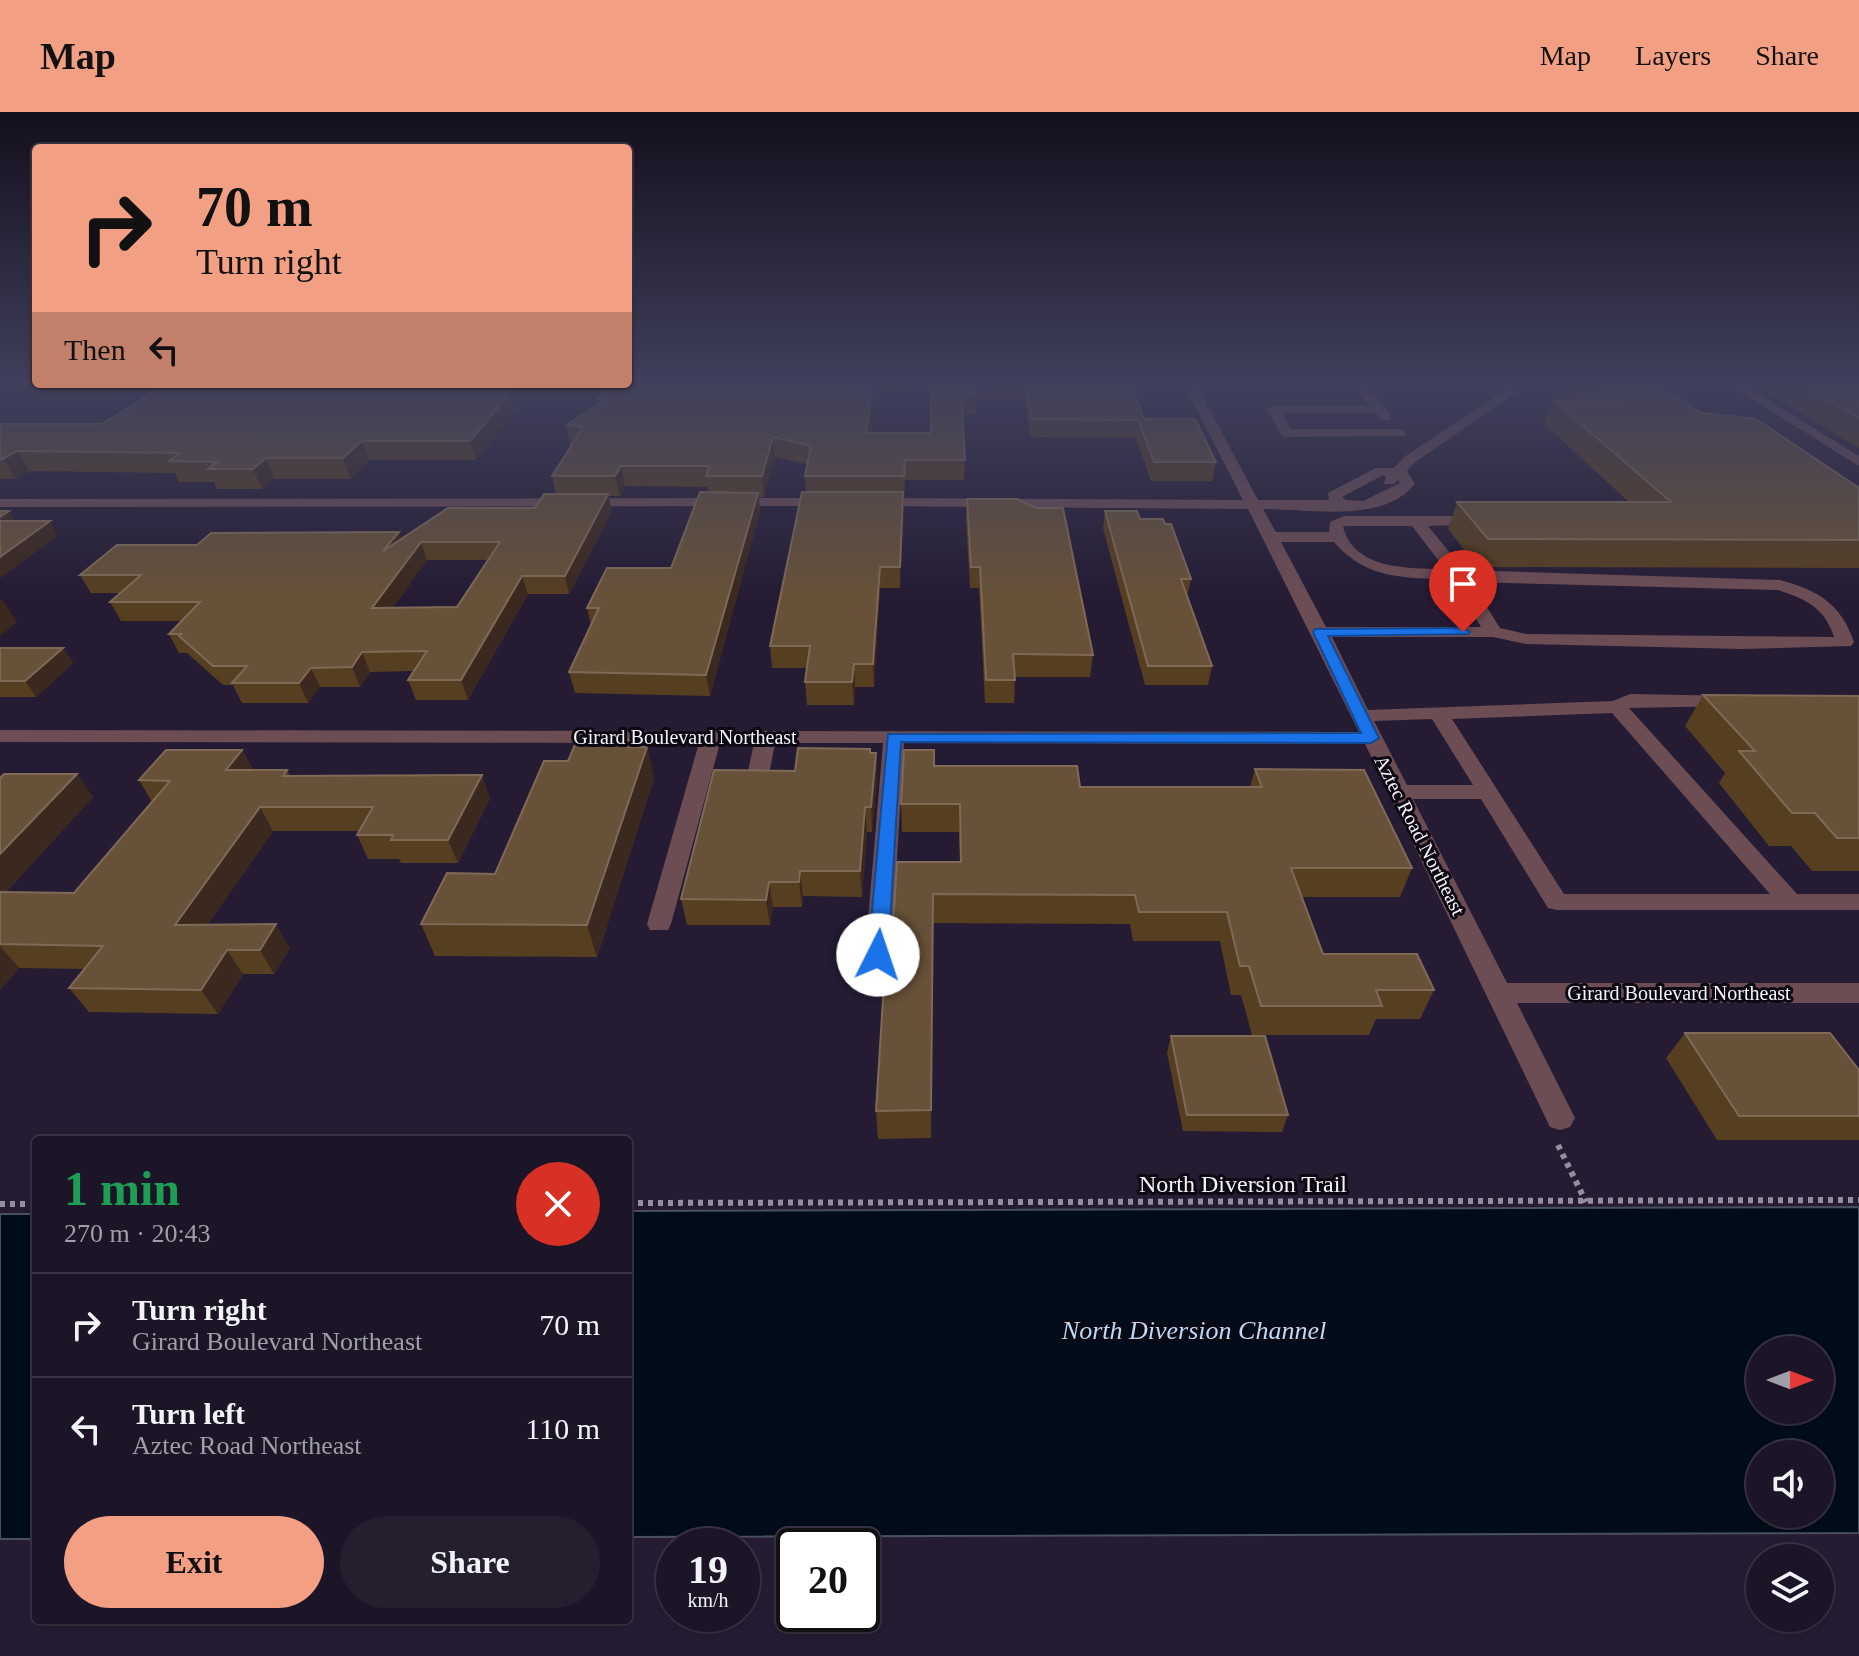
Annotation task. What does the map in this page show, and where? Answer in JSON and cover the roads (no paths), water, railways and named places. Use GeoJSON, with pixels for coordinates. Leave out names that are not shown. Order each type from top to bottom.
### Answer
{"type":"FeatureCollection","features":[{"type":"Feature","properties":{"kind":"street","name":"Aztec Road Northeast"},"geometry":{"type":"LineString","coordinates":[[1225,454],[1320,632],[1560,1118]]}},
{"type":"Feature","properties":{"kind":"street"},"geometry":{"type":"LineString","coordinates":[[1401,473],[1409,460],[1418,454]]}},
{"type":"Feature","properties":{"kind":"street"},"geometry":{"type":"LineString","coordinates":[[1340,503],[1333,496],[1381,471],[1401,473]]}},
{"type":"Feature","properties":{"kind":"street"},"geometry":{"type":"LineString","coordinates":[[0,503],[1249,502],[1365,505],[1400,492],[1408,484],[1401,473]]}},
{"type":"Feature","properties":{"kind":"street"},"geometry":{"type":"LineString","coordinates":[[0,515],[29,515]]}},
{"type":"Feature","properties":{"kind":"street"},"geometry":{"type":"LineString","coordinates":[[1320,632],[1493,632],[1526,639],[1743,644],[1845,642],[1837,614],[1811,595],[1780,585],[1476,578],[1458,574],[1377,571],[1354,557],[1338,537],[1335,525],[1344,521],[1496,521]]}},
{"type":"Feature","properties":{"kind":"street"},"geometry":{"type":"LineString","coordinates":[[1416,521],[1458,574],[1493,632]]}},
{"type":"Feature","properties":{"kind":"street"},"geometry":{"type":"LineString","coordinates":[[1268,537],[1338,537]]}},
{"type":"Feature","properties":{"kind":"street"},"geometry":{"type":"LineString","coordinates":[[1360,716],[1617,707],[1630,700],[1754,700]]}},
{"type":"Feature","properties":{"kind":"street"},"geometry":{"type":"LineString","coordinates":[[1617,707],[1791,902]]}},
{"type":"Feature","properties":{"kind":"street"},"geometry":{"type":"LineString","coordinates":[[1439,714],[1485,792],[1557,902],[1859,902]]}},
{"type":"Feature","properties":{"kind":"street","name":"Girard Boulevard Northeast"},"geometry":{"type":"LineString","coordinates":[[0,736],[766,737],[837,747],[894,737],[1371,738]]}},
{"type":"Feature","properties":{"kind":"street"},"geometry":{"type":"LineString","coordinates":[[659,924],[711,737]]}},
{"type":"Feature","properties":{"kind":"street"},"geometry":{"type":"LineString","coordinates":[[756,785],[766,737]]}},
{"type":"Feature","properties":{"kind":"street"},"geometry":{"type":"LineString","coordinates":[[878,955],[894,737]]}},
{"type":"Feature","properties":{"kind":"street"},"geometry":{"type":"LineString","coordinates":[[1399,792],[1485,792]]}},
{"type":"Feature","properties":{"kind":"street","name":"Girard Boulevard Northeast"},"geometry":{"type":"LineString","coordinates":[[1499,993],[1859,993]]}},
{"type":"Feature","properties":{"kind":"water","name":"North Diversion Channel"},"geometry":{"type":"Polygon","coordinates":[[[1859,1207],[1859,1533],[880,1536],[880,1528],[776,1528],[776,1537],[760,1537],[760,1528],[656,1528],[656,1537],[632,1537],[632,1211],[1859,1207]]]}},
{"type":"Feature","properties":{"kind":"water"},"geometry":{"type":"Polygon","coordinates":[[[0,1214],[32,1214],[32,1539],[0,1539],[0,1214]]]}}]}
